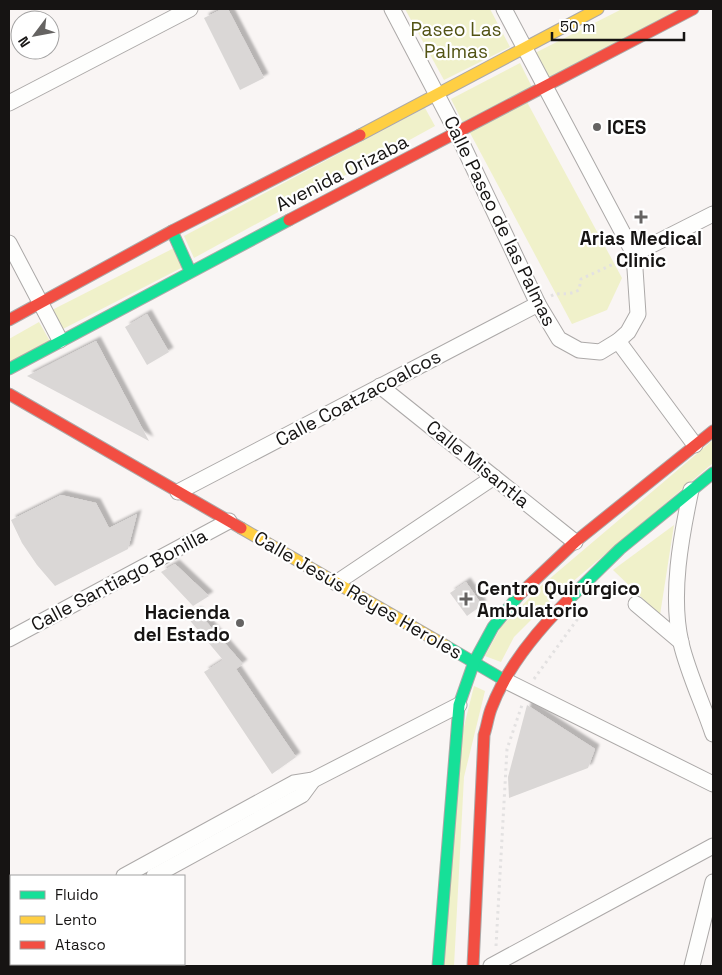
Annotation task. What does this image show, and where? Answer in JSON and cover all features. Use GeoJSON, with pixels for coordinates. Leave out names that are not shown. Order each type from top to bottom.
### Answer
{"type":"FeatureCollection","features":[{"type":"Feature","properties":{"kind":"main road","name":"Avenida Orizaba"},"geometry":{"type":"LineString","coordinates":[[9,320],[172,231],[437,95],[598,9]]}},
{"type":"Feature","properties":{"kind":"main road","name":"Avenida Orizaba"},"geometry":{"type":"LineString","coordinates":[[9,369],[190,271],[693,9]]}},
{"type":"Feature","properties":{"kind":"main road"},"geometry":{"type":"LineString","coordinates":[[172,231],[190,271]]}},
{"type":"Feature","properties":{"kind":"main road","name":"Calle Jesús Reyes Heroles"},"geometry":{"type":"LineString","coordinates":[[9,394],[504,680]]}},
{"type":"Feature","properties":{"kind":"main road"},"geometry":{"type":"LineString","coordinates":[[438,966],[459,705],[474,662],[493,627],[516,600],[575,542],[713,431]]}},
{"type":"Feature","properties":{"kind":"main road"},"geometry":{"type":"LineString","coordinates":[[473,966],[484,735],[491,708],[504,680],[524,650],[590,577],[713,473]]}},
{"type":"Feature","properties":{"kind":"street"},"geometry":{"type":"LineString","coordinates":[[9,104],[190,9]]}},
{"type":"Feature","properties":{"kind":"street","name":"Calle Paseo de las Palmas"},"geometry":{"type":"LineString","coordinates":[[392,9],[457,133],[538,304],[559,339],[579,350],[600,352],[618,341],[628,332],[638,314],[634,254],[504,9]]}},
{"type":"Feature","properties":{"kind":"street"},"geometry":{"type":"LineString","coordinates":[[634,254],[713,214]]}},
{"type":"Feature","properties":{"kind":"street"},"geometry":{"type":"LineString","coordinates":[[9,243],[60,340]]}},
{"type":"Feature","properties":{"kind":"street","name":"Calle Coatzacoalcos"},"geometry":{"type":"LineString","coordinates":[[178,492],[538,304]]}},
{"type":"Feature","properties":{"kind":"street"},"geometry":{"type":"LineString","coordinates":[[618,341],[695,445]]}},
{"type":"Feature","properties":{"kind":"street","name":"Calle Misantla"},"geometry":{"type":"LineString","coordinates":[[380,386],[575,542]]}},
{"type":"Feature","properties":{"kind":"street"},"geometry":{"type":"LineString","coordinates":[[336,583],[494,477]]}},
{"type":"Feature","properties":{"kind":"street"},"geometry":{"type":"LineString","coordinates":[[691,490],[680,541],[677,594],[681,642],[713,734]]}},
{"type":"Feature","properties":{"kind":"street","name":"Calle Santiago Bonilla"},"geometry":{"type":"LineString","coordinates":[[9,640],[229,521]]}},
{"type":"Feature","properties":{"kind":"street"},"geometry":{"type":"LineString","coordinates":[[636,604],[681,642]]}},
{"type":"Feature","properties":{"kind":"street","name":"Calle Jesús Reyes Heroles"},"geometry":{"type":"LineString","coordinates":[[504,680],[713,784]]}},
{"type":"Feature","properties":{"kind":"street"},"geometry":{"type":"LineString","coordinates":[[126,875],[294,783],[313,780],[459,705]]}},
{"type":"Feature","properties":{"kind":"street"},"geometry":{"type":"LineString","coordinates":[[156,875],[302,795],[313,780]]}},
{"type":"Feature","properties":{"kind":"street"},"geometry":{"type":"LineString","coordinates":[[491,966],[713,846]]}},
{"type":"Feature","properties":{"kind":"street"},"geometry":{"type":"LineString","coordinates":[[692,966],[713,882]]}},
{"type":"Feature","properties":{"kind":"path"},"geometry":{"type":"LineString","coordinates":[[538,304],[555,294],[569,295],[579,290],[581,279],[634,254]]}},
{"type":"Feature","properties":{"kind":"green space","name":"Paseo Las Palmas"},"geometry":{"type":"Polygon","coordinates":[[[405,9],[490,9],[510,47],[444,80],[405,9]]]}},
{"type":"Feature","properties":{"kind":"green space"},"geometry":{"type":"Polygon","coordinates":[[[622,9],[680,9],[549,79],[535,53],[622,9]]]}},
{"type":"Feature","properties":{"kind":"green space"},"geometry":{"type":"Polygon","coordinates":[[[520,63],[532,87],[463,123],[451,99],[520,63]]]}},
{"type":"Feature","properties":{"kind":"green space"},"geometry":{"type":"Polygon","coordinates":[[[527,102],[622,278],[607,310],[572,324],[469,131],[527,102]]]}},
{"type":"Feature","properties":{"kind":"green space"},"geometry":{"type":"Polygon","coordinates":[[[425,108],[435,126],[194,258],[184,236],[425,108]]]}},
{"type":"Feature","properties":{"kind":"green space"},"geometry":{"type":"Polygon","coordinates":[[[174,248],[183,267],[61,330],[52,310],[174,248]]]}},
{"type":"Feature","properties":{"kind":"green space"},"geometry":{"type":"Polygon","coordinates":[[[39,322],[51,343],[9,366],[9,339],[39,322]]]}},
{"type":"Feature","properties":{"kind":"green space"},"geometry":{"type":"Polygon","coordinates":[[[713,440],[713,463],[551,600],[514,637],[501,662],[485,656],[501,627],[541,586],[713,440]]]}},
{"type":"Feature","properties":{"kind":"green space"},"geometry":{"type":"Polygon","coordinates":[[[674,525],[660,615],[613,570],[674,525]]]}},
{"type":"Feature","properties":{"kind":"green space"},"geometry":{"type":"Polygon","coordinates":[[[474,686],[485,691],[464,777],[454,966],[444,966],[451,779],[474,686]]]}},
{"type":"Feature","properties":{"kind":"building"},"geometry":{"type":"Polygon","coordinates":[[[222,9],[228,9],[264,78],[240,90],[204,18],[222,9]]]}},
{"type":"Feature","properties":{"kind":"building"},"geometry":{"type":"Polygon","coordinates":[[[147,314],[169,352],[147,365],[125,327],[147,314]]]}},
{"type":"Feature","properties":{"kind":"building"},"geometry":{"type":"Polygon","coordinates":[[[96,341],[149,441],[27,376],[96,341]]]}},
{"type":"Feature","properties":{"kind":"building"},"geometry":{"type":"Polygon","coordinates":[[[61,495],[96,503],[109,528],[137,514],[128,549],[55,586],[22,543],[11,520],[61,495]]]}},
{"type":"Feature","properties":{"kind":"building"},"geometry":{"type":"Polygon","coordinates":[[[175,564],[209,596],[193,606],[161,572],[175,564]]]}},
{"type":"Feature","properties":{"kind":"building","name":"Centro Quirúrgico Ambulatorio"},"geometry":{"type":"Polygon","coordinates":[[[466,582],[482,605],[467,616],[450,593],[466,582]]]}},
{"type":"Feature","properties":{"kind":"building"},"geometry":{"type":"Polygon","coordinates":[[[197,611],[243,664],[236,669],[296,757],[272,774],[204,672],[223,660],[187,617],[197,611]]]}},
{"type":"Feature","properties":{"kind":"building"},"geometry":{"type":"Polygon","coordinates":[[[527,705],[595,749],[588,768],[509,798],[508,777],[527,705]]]}},
{"type":"Feature","properties":{"kind":"traffic: fast"},"geometry":{"type":"LineString","coordinates":[[9,369],[289,220]]}},
{"type":"Feature","properties":{"kind":"traffic: fast"},"geometry":{"type":"LineString","coordinates":[[172,231],[190,271]]}},
{"type":"Feature","properties":{"kind":"traffic: fast"},"geometry":{"type":"LineString","coordinates":[[567,601],[620,549],[713,473]]}},
{"type":"Feature","properties":{"kind":"traffic: fast"},"geometry":{"type":"LineString","coordinates":[[438,966],[459,705],[474,662],[493,627],[519,595]]}},
{"type":"Feature","properties":{"kind":"traffic: fast"},"geometry":{"type":"LineString","coordinates":[[446,646],[504,680]]}},
{"type":"Feature","properties":{"kind":"traffic: slow"},"geometry":{"type":"LineString","coordinates":[[360,135],[598,9]]}},
{"type":"Feature","properties":{"kind":"traffic: slow"},"geometry":{"type":"LineString","coordinates":[[241,528],[446,646]]}},
{"type":"Feature","properties":{"kind":"traffic: jam"},"geometry":{"type":"LineString","coordinates":[[289,220],[693,9]]}},
{"type":"Feature","properties":{"kind":"traffic: jam"},"geometry":{"type":"LineString","coordinates":[[9,320],[172,231],[360,135]]}},
{"type":"Feature","properties":{"kind":"traffic: jam"},"geometry":{"type":"LineString","coordinates":[[9,394],[241,528]]}},
{"type":"Feature","properties":{"kind":"traffic: jam"},"geometry":{"type":"LineString","coordinates":[[519,595],[575,542],[713,431]]}},
{"type":"Feature","properties":{"kind":"traffic: jam"},"geometry":{"type":"LineString","coordinates":[[473,966],[484,735],[489,715],[497,694],[523,651],[567,601]]}},
{"type":"Feature","properties":{"kind":"place","name":"ICES"},"geometry":{"type":"Point","coordinates":[597,127]}},
{"type":"Feature","properties":{"kind":"place","name":"Arias Medical Clinic"},"geometry":{"type":"Point","coordinates":[641,217]}},
{"type":"Feature","properties":{"kind":"place","name":"Centro Quirúrgico Ambulatorio"},"geometry":{"type":"Point","coordinates":[466,599]}},
{"type":"Feature","properties":{"kind":"place","name":"Hacienda del Estado"},"geometry":{"type":"Point","coordinates":[240,623]}}]}
